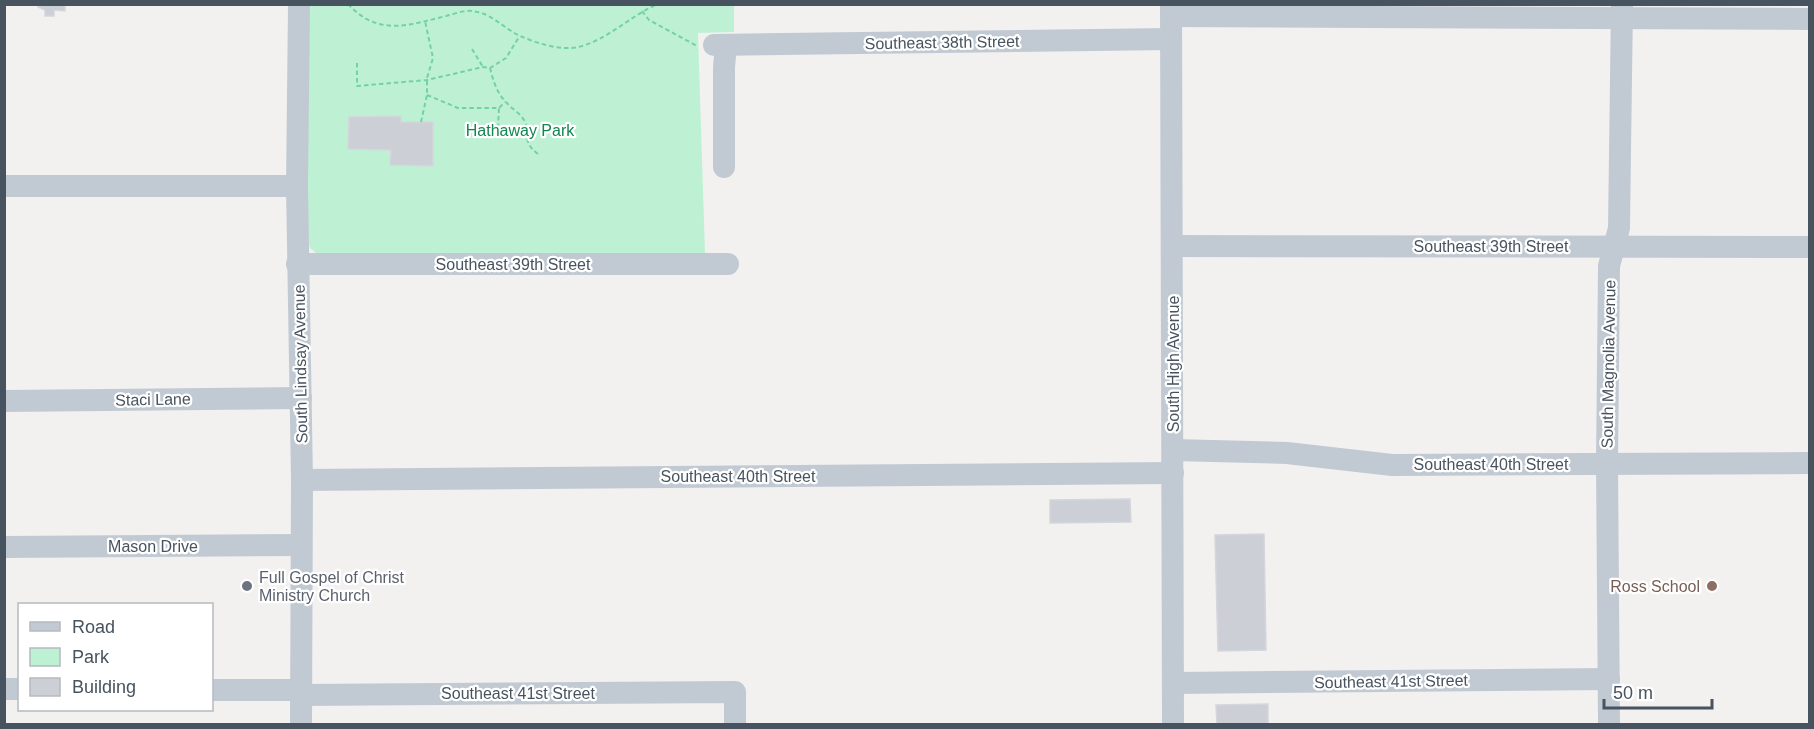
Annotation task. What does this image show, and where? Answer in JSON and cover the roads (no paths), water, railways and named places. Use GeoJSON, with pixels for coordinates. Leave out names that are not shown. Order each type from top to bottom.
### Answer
{"type":"FeatureCollection","features":[{"type":"Feature","properties":{"kind":"street","name":"South Lindsay Avenue"},"geometry":{"type":"LineString","coordinates":[[298,4],[297,264],[302,480],[301,724]]}},
{"type":"Feature","properties":{"kind":"street"},"geometry":{"type":"LineString","coordinates":[[1171,10],[1622,11],[1809,19]]}},
{"type":"Feature","properties":{"kind":"street","name":"South High Avenue"},"geometry":{"type":"LineString","coordinates":[[1171,10],[1173,724]]}},
{"type":"Feature","properties":{"kind":"street","name":"South Magnolia Avenue"},"geometry":{"type":"LineString","coordinates":[[1609,724],[1607,463],[1609,266],[1619,228],[1622,11]]}},
{"type":"Feature","properties":{"kind":"street","name":"Southeast 38th Street"},"geometry":{"type":"LineString","coordinates":[[724,167],[724,67],[720,45],[1170,39]]}},
{"type":"Feature","properties":{"kind":"street"},"geometry":{"type":"LineString","coordinates":[[4,186],[297,186]]}},
{"type":"Feature","properties":{"kind":"street","name":"Southeast 39th Street"},"geometry":{"type":"LineString","coordinates":[[1173,246],[1809,247]]}},
{"type":"Feature","properties":{"kind":"street","name":"Southeast 39th Street"},"geometry":{"type":"LineString","coordinates":[[297,264],[728,264]]}},
{"type":"Feature","properties":{"kind":"street","name":"Staci Lane"},"geometry":{"type":"LineString","coordinates":[[4,401],[301,398]]}},
{"type":"Feature","properties":{"kind":"street","name":"Southeast 40th Street"},"geometry":{"type":"LineString","coordinates":[[1173,450],[1287,453],[1392,465],[1809,463]]}},
{"type":"Feature","properties":{"kind":"street","name":"Southeast 40th Street"},"geometry":{"type":"LineString","coordinates":[[302,480],[1173,473]]}},
{"type":"Feature","properties":{"kind":"street","name":"Mason Drive"},"geometry":{"type":"LineString","coordinates":[[4,547],[301,545]]}},
{"type":"Feature","properties":{"kind":"street","name":"Southeast 41st Street"},"geometry":{"type":"LineString","coordinates":[[1173,683],[1609,680]]}},
{"type":"Feature","properties":{"kind":"street","name":"Southeast 41st Street"},"geometry":{"type":"LineString","coordinates":[[213,690],[301,693],[735,692],[735,724]]}},
{"type":"Feature","properties":{"kind":"place","name":"Full Gospel of Christ Ministry Church"},"geometry":{"type":"Point","coordinates":[247,586]}},
{"type":"Feature","properties":{"kind":"place","name":"Ross School"},"geometry":{"type":"Point","coordinates":[1712,586]}},
{"type":"Feature","properties":{"kind":"park label","name":"Hathaway Park"},"geometry":{"type":"Point","coordinates":[520,130]}}]}
